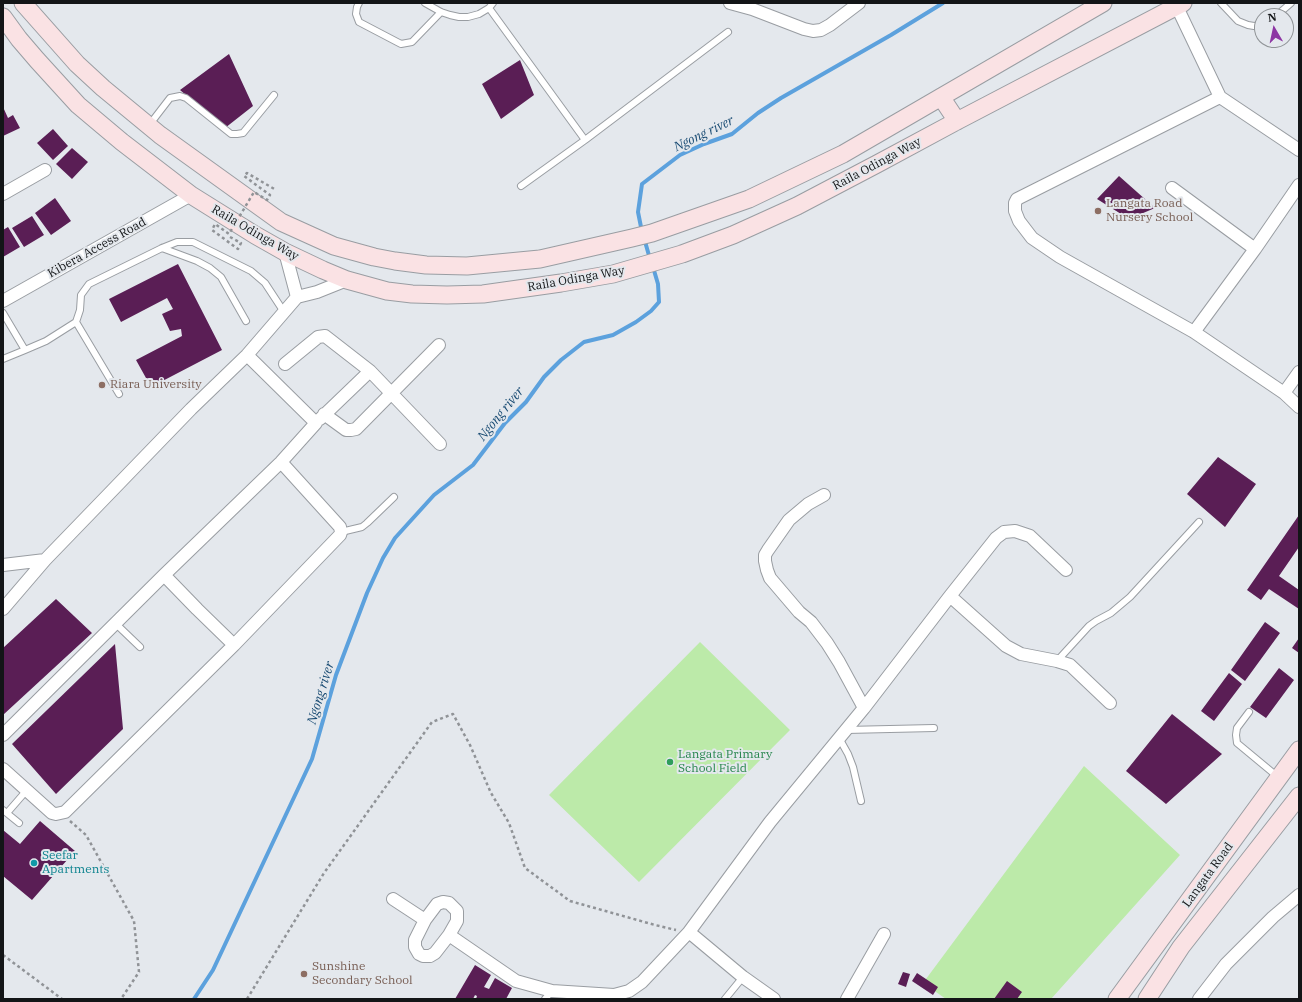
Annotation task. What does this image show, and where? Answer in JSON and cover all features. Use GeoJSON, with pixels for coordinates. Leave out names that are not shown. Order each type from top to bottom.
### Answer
{"type":"FeatureCollection","features":[{"type":"Feature","properties":{"kind":"main road","name":"Raila Odinga Way"},"geometry":{"type":"LineString","coordinates":[[24,3],[77,64],[103,88],[149,126],[281,222],[334,246],[374,257],[426,265],[467,266],[540,259],[632,238],[652,233],[749,199],[843,154],[1103,3]]}},
{"type":"Feature","properties":{"kind":"main road","name":"Raila Odinga Way"},"geometry":{"type":"LineString","coordinates":[[3,17],[19,39],[78,105],[122,142],[191,195],[254,235],[322,270],[348,280],[387,291],[412,294],[447,295],[483,294],[612,274],[682,254],[733,235],[797,206],[956,121],[1180,5]]}},
{"type":"Feature","properties":{"kind":"main road"},"geometry":{"type":"LineString","coordinates":[[942,97],[956,121]]}},
{"type":"Feature","properties":{"kind":"main road","name":"Langata Road"},"geometry":{"type":"LineString","coordinates":[[1117,999],[1299,750]]}},
{"type":"Feature","properties":{"kind":"main road","name":"Langata Road"},"geometry":{"type":"LineString","coordinates":[[1146,999],[1181,947],[1299,796]]}},
{"type":"Feature","properties":{"kind":"street"},"geometry":{"type":"LineString","coordinates":[[730,3],[752,9],[813,31],[821,30],[830,26],[859,3]]}},
{"type":"Feature","properties":{"kind":"street"},"geometry":{"type":"LineString","coordinates":[[1180,5],[1220,97],[1299,150]]}},
{"type":"Feature","properties":{"kind":"street"},"geometry":{"type":"LineString","coordinates":[[1220,97],[1017,199],[1015,203],[1015,211],[1019,221],[1032,238],[1060,257],[1194,332],[1284,393],[1299,407]]}},
{"type":"Feature","properties":{"kind":"street"},"geometry":{"type":"LineString","coordinates":[[3,194],[45,170]]}},
{"type":"Feature","properties":{"kind":"street"},"geometry":{"type":"LineString","coordinates":[[1194,332],[1299,186]]}},
{"type":"Feature","properties":{"kind":"street"},"geometry":{"type":"LineString","coordinates":[[1172,188],[1255,249]]}},
{"type":"Feature","properties":{"kind":"street","name":"Kibera Access Road"},"geometry":{"type":"LineString","coordinates":[[3,301],[191,195]]}},
{"type":"Feature","properties":{"kind":"street"},"geometry":{"type":"LineString","coordinates":[[285,252],[297,297]]}},
{"type":"Feature","properties":{"kind":"street"},"geometry":{"type":"LineString","coordinates":[[3,609],[45,560],[190,409],[247,355],[297,297],[317,292],[348,280]]}},
{"type":"Feature","properties":{"kind":"street"},"geometry":{"type":"LineString","coordinates":[[285,364],[318,337],[325,336],[370,371],[440,444]]}},
{"type":"Feature","properties":{"kind":"street"},"geometry":{"type":"LineString","coordinates":[[247,355],[320,418],[346,430],[351,430],[356,429],[439,345]]}},
{"type":"Feature","properties":{"kind":"street"},"geometry":{"type":"LineString","coordinates":[[3,735],[115,623],[281,462],[320,418],[370,371]]}},
{"type":"Feature","properties":{"kind":"street"},"geometry":{"type":"LineString","coordinates":[[1284,393],[1299,372]]}},
{"type":"Feature","properties":{"kind":"street"},"geometry":{"type":"LineString","coordinates":[[3,769],[52,813],[64,812],[234,645],[340,535],[340,527],[281,462]]}},
{"type":"Feature","properties":{"kind":"street"},"geometry":{"type":"LineString","coordinates":[[824,495],[808,504],[789,520],[768,550],[765,561],[770,578],[799,612],[811,622],[827,643],[864,708]]}},
{"type":"Feature","properties":{"kind":"street"},"geometry":{"type":"LineString","coordinates":[[449,935],[516,981],[549,995],[614,995],[628,991],[642,982],[688,932],[770,822],[864,708],[996,538],[1004,532],[1015,531],[1030,536],[1066,570]]}},
{"type":"Feature","properties":{"kind":"street"},"geometry":{"type":"LineString","coordinates":[[3,564],[45,560]]}},
{"type":"Feature","properties":{"kind":"street"},"geometry":{"type":"LineString","coordinates":[[164,575],[234,645]]}},
{"type":"Feature","properties":{"kind":"street"},"geometry":{"type":"LineString","coordinates":[[950,596],[1006,646],[1020,654],[1070,665],[1110,703]]}},
{"type":"Feature","properties":{"kind":"street"},"geometry":{"type":"LineString","coordinates":[[1199,999],[1226,964],[1299,895]]}},
{"type":"Feature","properties":{"kind":"street"},"geometry":{"type":"LineString","coordinates":[[393,898],[425,920]]}},
{"type":"Feature","properties":{"kind":"street"},"geometry":{"type":"LineString","coordinates":[[443,902],[457,911],[457,921],[449,935],[435,953],[430,956],[423,956],[419,954],[415,947],[415,940],[425,920],[437,904],[443,902]]}},
{"type":"Feature","properties":{"kind":"street"},"geometry":{"type":"LineString","coordinates":[[688,932],[743,977],[774,999]]}},
{"type":"Feature","properties":{"kind":"street"},"geometry":{"type":"LineString","coordinates":[[847,999],[884,934]]}},
{"type":"Feature","properties":{"kind":"lane"},"geometry":{"type":"LineString","coordinates":[[359,3],[356,8],[356,14],[359,22],[401,44],[412,42],[441,12]]}},
{"type":"Feature","properties":{"kind":"lane"},"geometry":{"type":"LineString","coordinates":[[425,3],[441,12],[468,17],[479,14],[491,6],[585,140]]}},
{"type":"Feature","properties":{"kind":"lane"},"geometry":{"type":"LineString","coordinates":[[1222,3],[1238,21],[1254,26]]}},
{"type":"Feature","properties":{"kind":"lane"},"geometry":{"type":"LineString","coordinates":[[521,186],[585,140],[728,32]]}},
{"type":"Feature","properties":{"kind":"lane"},"geometry":{"type":"LineString","coordinates":[[149,126],[170,98],[180,96],[186,98],[231,134],[243,133],[274,95]]}},
{"type":"Feature","properties":{"kind":"lane"},"geometry":{"type":"LineString","coordinates":[[3,359],[46,341],[76,322],[80,310],[81,295],[89,284],[177,242],[193,242],[252,271],[264,283],[284,312]]}},
{"type":"Feature","properties":{"kind":"lane"},"geometry":{"type":"LineString","coordinates":[[162,248],[185,255],[210,268],[221,277],[246,321]]}},
{"type":"Feature","properties":{"kind":"lane"},"geometry":{"type":"LineString","coordinates":[[3,313],[26,350]]}},
{"type":"Feature","properties":{"kind":"lane"},"geometry":{"type":"LineString","coordinates":[[76,322],[118,394]]}},
{"type":"Feature","properties":{"kind":"lane"},"geometry":{"type":"LineString","coordinates":[[341,532],[362,527],[367,524],[394,497]]}},
{"type":"Feature","properties":{"kind":"lane"},"geometry":{"type":"LineString","coordinates":[[1057,661],[1089,626],[1111,613],[1130,597],[1199,522]]}},
{"type":"Feature","properties":{"kind":"lane"},"geometry":{"type":"LineString","coordinates":[[115,623],[140,647]]}},
{"type":"Feature","properties":{"kind":"lane"},"geometry":{"type":"LineString","coordinates":[[1249,712],[1237,728],[1236,740],[1279,778]]}},
{"type":"Feature","properties":{"kind":"lane"},"geometry":{"type":"LineString","coordinates":[[861,801],[853,767],[842,734],[934,728]]}},
{"type":"Feature","properties":{"kind":"lane"},"geometry":{"type":"LineString","coordinates":[[19,823],[5,812],[27,790]]}},
{"type":"Feature","properties":{"kind":"lane"},"geometry":{"type":"LineString","coordinates":[[725,999],[743,977]]}},
{"type":"Feature","properties":{"kind":"path"},"geometry":{"type":"LineString","coordinates":[[230,237],[241,244],[238,249],[212,230],[215,224],[228,234],[254,192],[267,200],[270,195],[244,176],[246,173],[276,190]]}},
{"type":"Feature","properties":{"kind":"path"},"geometry":{"type":"LineString","coordinates":[[247,999],[324,873],[432,722],[453,714],[470,745],[491,792],[509,823],[525,868],[570,901],[655,925],[688,932]]}},
{"type":"Feature","properties":{"kind":"path"},"geometry":{"type":"LineString","coordinates":[[60,813],[86,835],[134,921],[139,972],[121,999]]}},
{"type":"Feature","properties":{"kind":"path"},"geometry":{"type":"LineString","coordinates":[[3,955],[62,999]]}},
{"type":"Feature","properties":{"kind":"green space","name":"Langata Primary School Field"},"geometry":{"type":"Polygon","coordinates":[[[700,642],[790,730],[639,882],[549,795],[700,642]]]}},
{"type":"Feature","properties":{"kind":"green space"},"geometry":{"type":"Polygon","coordinates":[[[1084,766],[1180,855],[1051,999],[946,999],[923,983],[1084,766]]]}},
{"type":"Feature","properties":{"kind":"building"},"geometry":{"type":"Polygon","coordinates":[[[229,54],[253,106],[225,128],[180,90],[229,54]]]}},
{"type":"Feature","properties":{"kind":"building"},"geometry":{"type":"Polygon","coordinates":[[[520,60],[534,95],[501,119],[482,84],[520,60]]]}},
{"type":"Feature","properties":{"kind":"building"},"geometry":{"type":"Polygon","coordinates":[[[3,107],[8,118],[13,115],[20,128],[3,136],[3,107]]]}},
{"type":"Feature","properties":{"kind":"building"},"geometry":{"type":"Polygon","coordinates":[[[53,129],[68,146],[53,160],[37,143],[53,129]]]}},
{"type":"Feature","properties":{"kind":"building"},"geometry":{"type":"Polygon","coordinates":[[[72,148],[88,162],[72,179],[56,164],[72,148]]]}},
{"type":"Feature","properties":{"kind":"building"},"geometry":{"type":"Polygon","coordinates":[[[1119,176],[1155,208],[1129,219],[1097,199],[1119,176]]]}},
{"type":"Feature","properties":{"kind":"building"},"geometry":{"type":"Polygon","coordinates":[[[55,198],[71,221],[51,235],[35,213],[55,198]]]}},
{"type":"Feature","properties":{"kind":"building"},"geometry":{"type":"Polygon","coordinates":[[[32,216],[44,235],[24,247],[12,228],[32,216]]]}},
{"type":"Feature","properties":{"kind":"building"},"geometry":{"type":"Polygon","coordinates":[[[8,227],[20,247],[3,257],[3,230],[8,227]]]}},
{"type":"Feature","properties":{"kind":"building"},"geometry":{"type":"Polygon","coordinates":[[[178,264],[222,350],[151,387],[136,360],[182,336],[181,329],[170,331],[162,314],[173,309],[167,298],[121,322],[109,299],[178,264]]]}},
{"type":"Feature","properties":{"kind":"building"},"geometry":{"type":"Polygon","coordinates":[[[1218,457],[1256,484],[1225,527],[1187,494],[1218,457]]]}},
{"type":"Feature","properties":{"kind":"building"},"geometry":{"type":"Polygon","coordinates":[[[1299,515],[1299,547],[1279,576],[1299,590],[1299,609],[1269,589],[1261,600],[1247,590],[1299,515]]]}},
{"type":"Feature","properties":{"kind":"building"},"geometry":{"type":"Polygon","coordinates":[[[56,599],[92,633],[3,715],[3,648],[56,599]]]}},
{"type":"Feature","properties":{"kind":"building"},"geometry":{"type":"Polygon","coordinates":[[[1265,622],[1280,633],[1245,681],[1231,670],[1265,622]]]}},
{"type":"Feature","properties":{"kind":"building"},"geometry":{"type":"Polygon","coordinates":[[[1299,638],[1299,653],[1292,648],[1299,638]]]}},
{"type":"Feature","properties":{"kind":"building"},"geometry":{"type":"Polygon","coordinates":[[[115,644],[123,729],[56,794],[12,744],[115,644]]]}},
{"type":"Feature","properties":{"kind":"building"},"geometry":{"type":"Polygon","coordinates":[[[1279,668],[1294,680],[1266,718],[1250,707],[1279,668]]]}},
{"type":"Feature","properties":{"kind":"building"},"geometry":{"type":"Polygon","coordinates":[[[1229,673],[1242,684],[1214,721],[1201,711],[1229,673]]]}},
{"type":"Feature","properties":{"kind":"building"},"geometry":{"type":"Polygon","coordinates":[[[1172,714],[1222,754],[1166,804],[1126,771],[1172,714]]]}},
{"type":"Feature","properties":{"kind":"building","name":"Seefar Apartments"},"geometry":{"type":"Polygon","coordinates":[[[40,821],[75,851],[32,900],[3,876],[3,830],[20,844],[40,821]]]}},
{"type":"Feature","properties":{"kind":"building"},"geometry":{"type":"Polygon","coordinates":[[[475,965],[491,975],[484,987],[489,989],[495,978],[512,988],[506,999],[476,999],[477,996],[475,995],[473,999],[455,999],[475,965]]]}},
{"type":"Feature","properties":{"kind":"building"},"geometry":{"type":"Polygon","coordinates":[[[903,972],[910,974],[906,987],[898,984],[903,972]]]}},
{"type":"Feature","properties":{"kind":"building"},"geometry":{"type":"Polygon","coordinates":[[[917,973],[938,987],[933,995],[912,981],[917,973]]]}},
{"type":"Feature","properties":{"kind":"building"},"geometry":{"type":"Polygon","coordinates":[[[1007,981],[1022,992],[1017,999],[994,999],[1007,981]]]}},
{"type":"Feature","properties":{"kind":"waterway","name":"Ngong river"},"geometry":{"type":"LineString","coordinates":[[642,232],[638,212],[642,184],[680,155],[704,144],[732,134],[758,113],[781,98],[891,35],[943,3]]}},
{"type":"Feature","properties":{"kind":"waterway","name":"Ngong river"},"geometry":{"type":"LineString","coordinates":[[644,238],[650,259]]}},
{"type":"Feature","properties":{"kind":"waterway","name":"Ngong river"},"geometry":{"type":"LineString","coordinates":[[194,999],[213,970],[312,759],[336,675],[367,593],[383,558],[395,538],[434,495],[473,465],[505,423],[526,402],[544,377],[561,360],[584,342],[613,335],[636,322],[651,311],[659,302],[658,284],[653,267]]}},
{"type":"Feature","properties":{"kind":"place","name":"Langata Road Nursery School"},"geometry":{"type":"Point","coordinates":[1098,211]}},
{"type":"Feature","properties":{"kind":"place","name":"Riara University"},"geometry":{"type":"Point","coordinates":[102,385]}},
{"type":"Feature","properties":{"kind":"place","name":"Langata Primary School Field"},"geometry":{"type":"Point","coordinates":[670,762]}},
{"type":"Feature","properties":{"kind":"place","name":"Seefar Apartments"},"geometry":{"type":"Point","coordinates":[34,863]}},
{"type":"Feature","properties":{"kind":"place","name":"Sunshine Secondary School"},"geometry":{"type":"Point","coordinates":[304,974]}}]}
